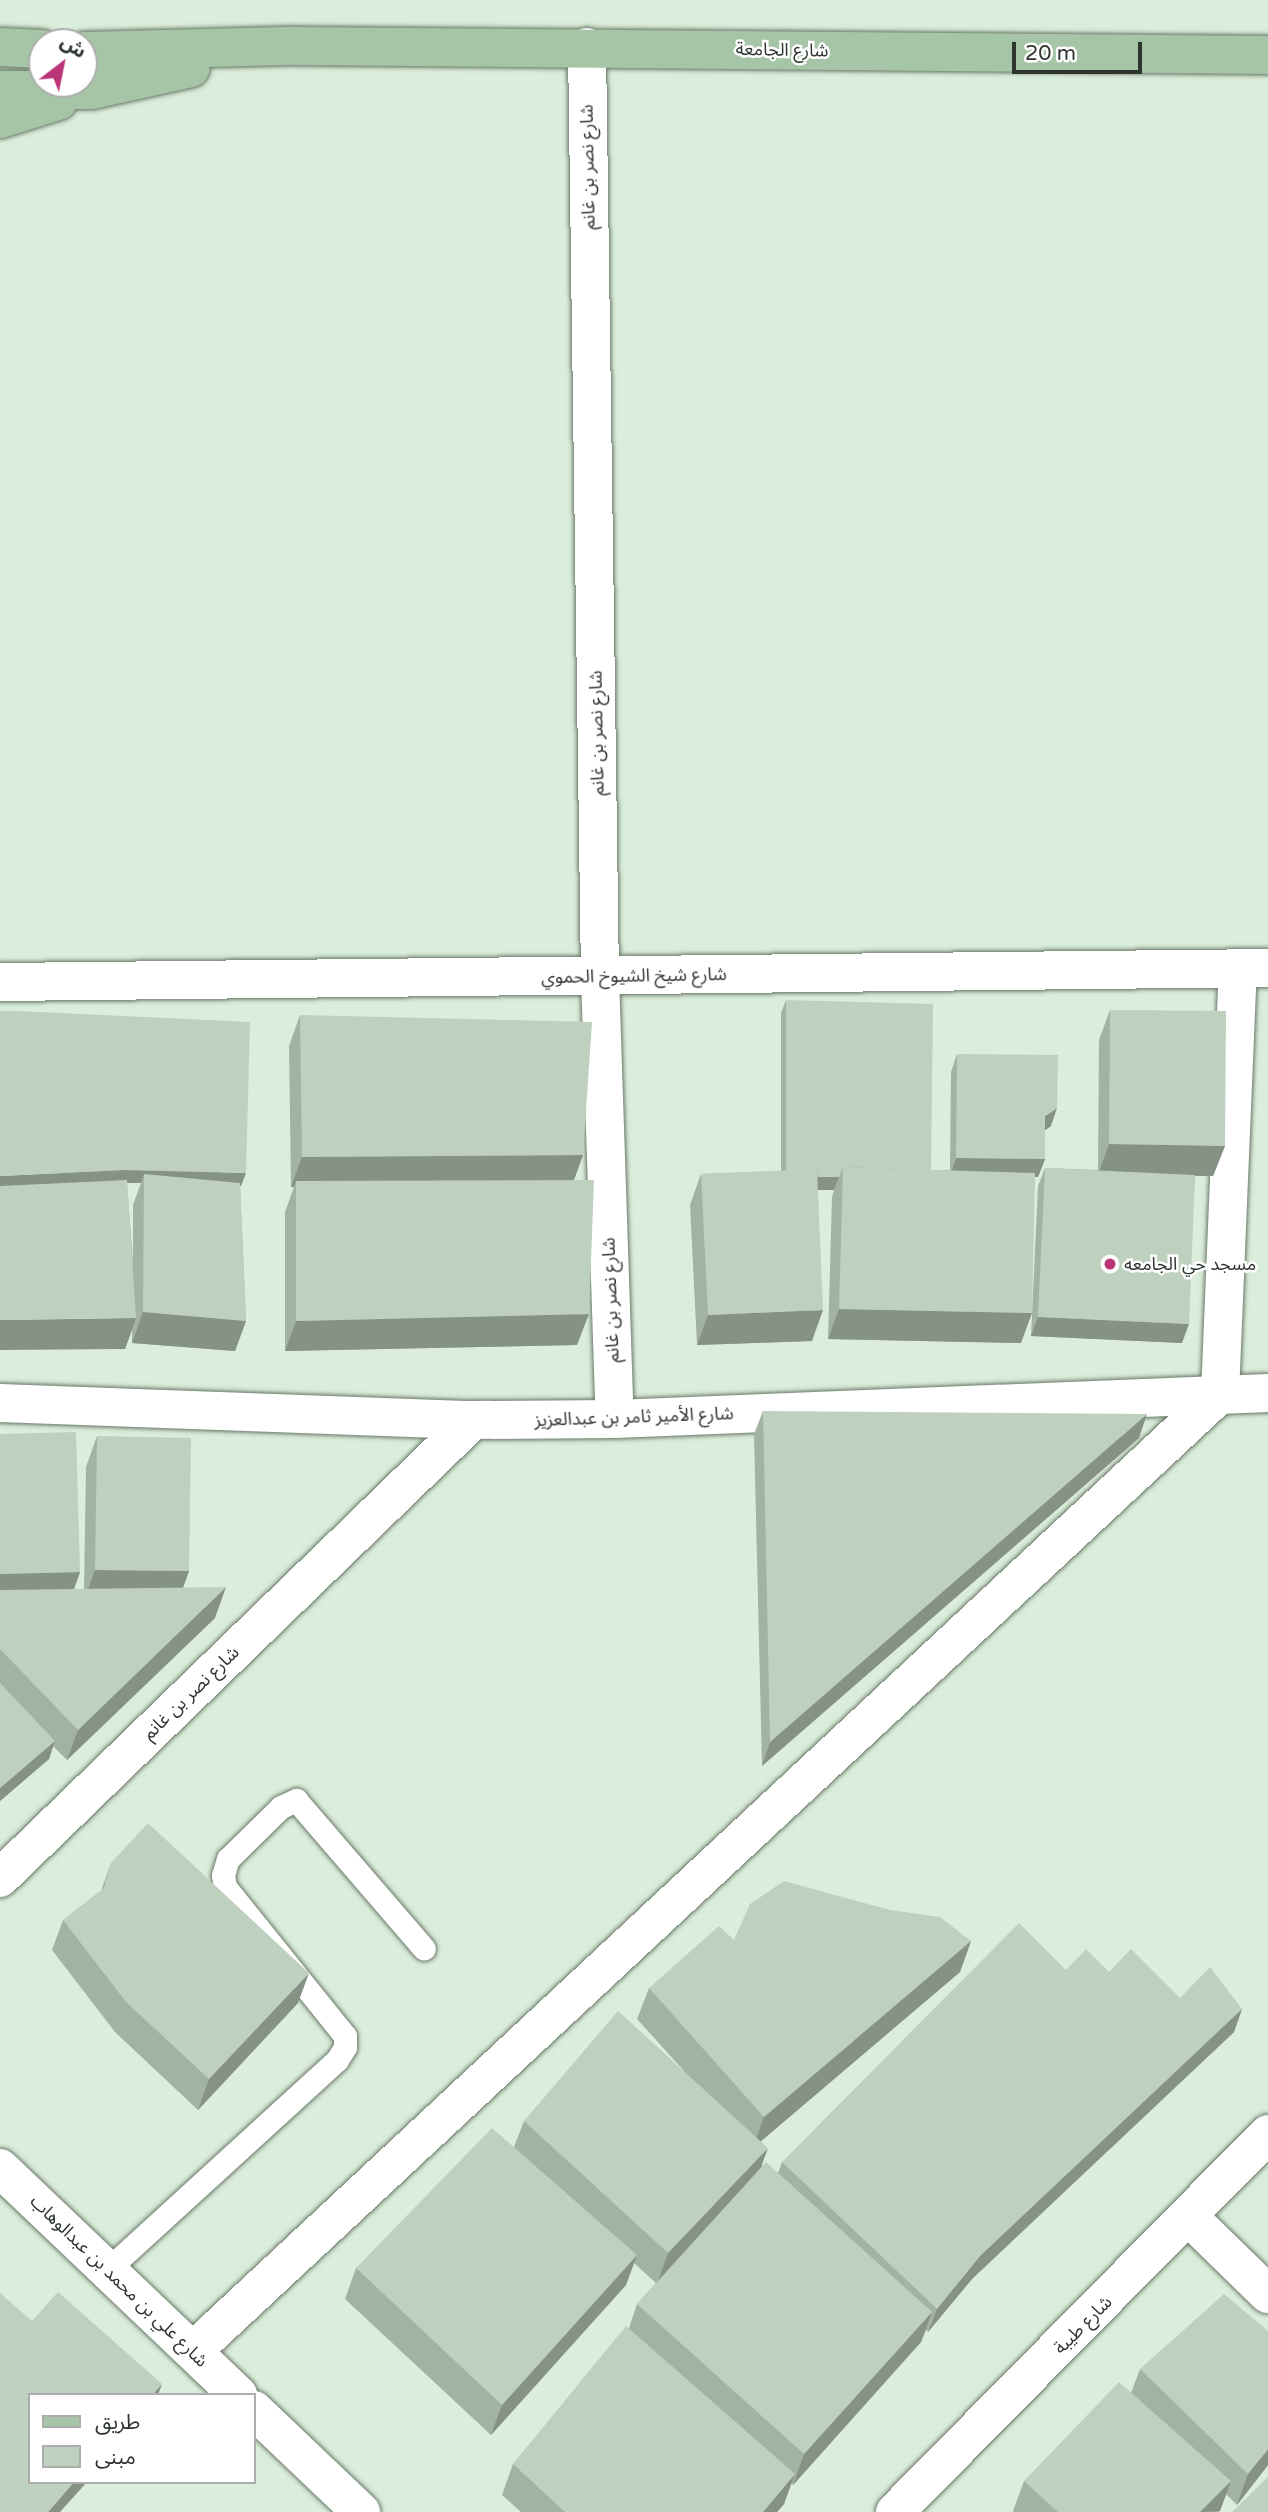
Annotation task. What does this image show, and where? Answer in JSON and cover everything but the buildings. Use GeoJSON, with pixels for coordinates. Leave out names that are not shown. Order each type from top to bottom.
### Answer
{"type":"FeatureCollection","features":[{"type":"Feature","properties":{"kind":"main road","name":"شارع الجامعة"},"geometry":{"type":"LineString","coordinates":[[296,46],[1268,55]]}},
{"type":"Feature","properties":{"kind":"main road"},"geometry":{"type":"LineString","coordinates":[[98,51],[296,46]]}},
{"type":"Feature","properties":{"kind":"main road"},"geometry":{"type":"LineString","coordinates":[[98,89],[296,46]]}},
{"type":"Feature","properties":{"kind":"main road"},"geometry":{"type":"LineString","coordinates":[[0,47],[28,48]]}},
{"type":"Feature","properties":{"kind":"main road"},"geometry":{"type":"LineString","coordinates":[[0,90],[28,90]]}},
{"type":"Feature","properties":{"kind":"main road"},"geometry":{"type":"LineString","coordinates":[[0,119],[67,98]]}},
{"type":"Feature","properties":{"kind":"street","name":"شارع نصر بن غانم"},"geometry":{"type":"LineString","coordinates":[[587,47],[600,976],[615,1419]]}},
{"type":"Feature","properties":{"kind":"street","name":"شارع شيخ الشيوخ الحموي"},"geometry":{"type":"LineString","coordinates":[[0,982],[1253,970]]}},
{"type":"Feature","properties":{"kind":"street"},"geometry":{"type":"LineString","coordinates":[[192,2351],[1220,1394],[1253,970]]}},
{"type":"Feature","properties":{"kind":"street","name":"شارع الأمير ثامر بن عبدالعزيز"},"geometry":{"type":"LineString","coordinates":[[0,1403],[473,1420],[615,1419],[1268,1393]]}},
{"type":"Feature","properties":{"kind":"street","name":"شارع نصر بن غانم"},"geometry":{"type":"LineString","coordinates":[[0,1878],[473,1420]]}},
{"type":"Feature","properties":{"kind":"street","name":"شارع طيبة"},"geometry":{"type":"LineString","coordinates":[[912,2507],[1268,2134]]}},
{"type":"Feature","properties":{"kind":"street","name":"شارع علي بن محمد بن عبدالوهاب"},"geometry":{"type":"LineString","coordinates":[[0,2168],[236,2393]]}},
{"type":"Feature","properties":{"kind":"street"},"geometry":{"type":"LineString","coordinates":[[1190,2218],[1268,2294]]}},
{"type":"Feature","properties":{"kind":"street"},"geometry":{"type":"LineString","coordinates":[[256,2412],[361,2512]]}},
{"type":"Feature","properties":{"kind":"lane"},"geometry":{"type":"LineString","coordinates":[[107,2270],[337,2060],[345,2047],[345,2036],[225,1887],[223,1875],[228,1859],[281,1807],[296,1801],[424,1949]]}},
{"type":"Feature","properties":{"kind":"place","name":"مسجد حي الجامعه"},"geometry":{"type":"Point","coordinates":[1110,1264]}}]}
